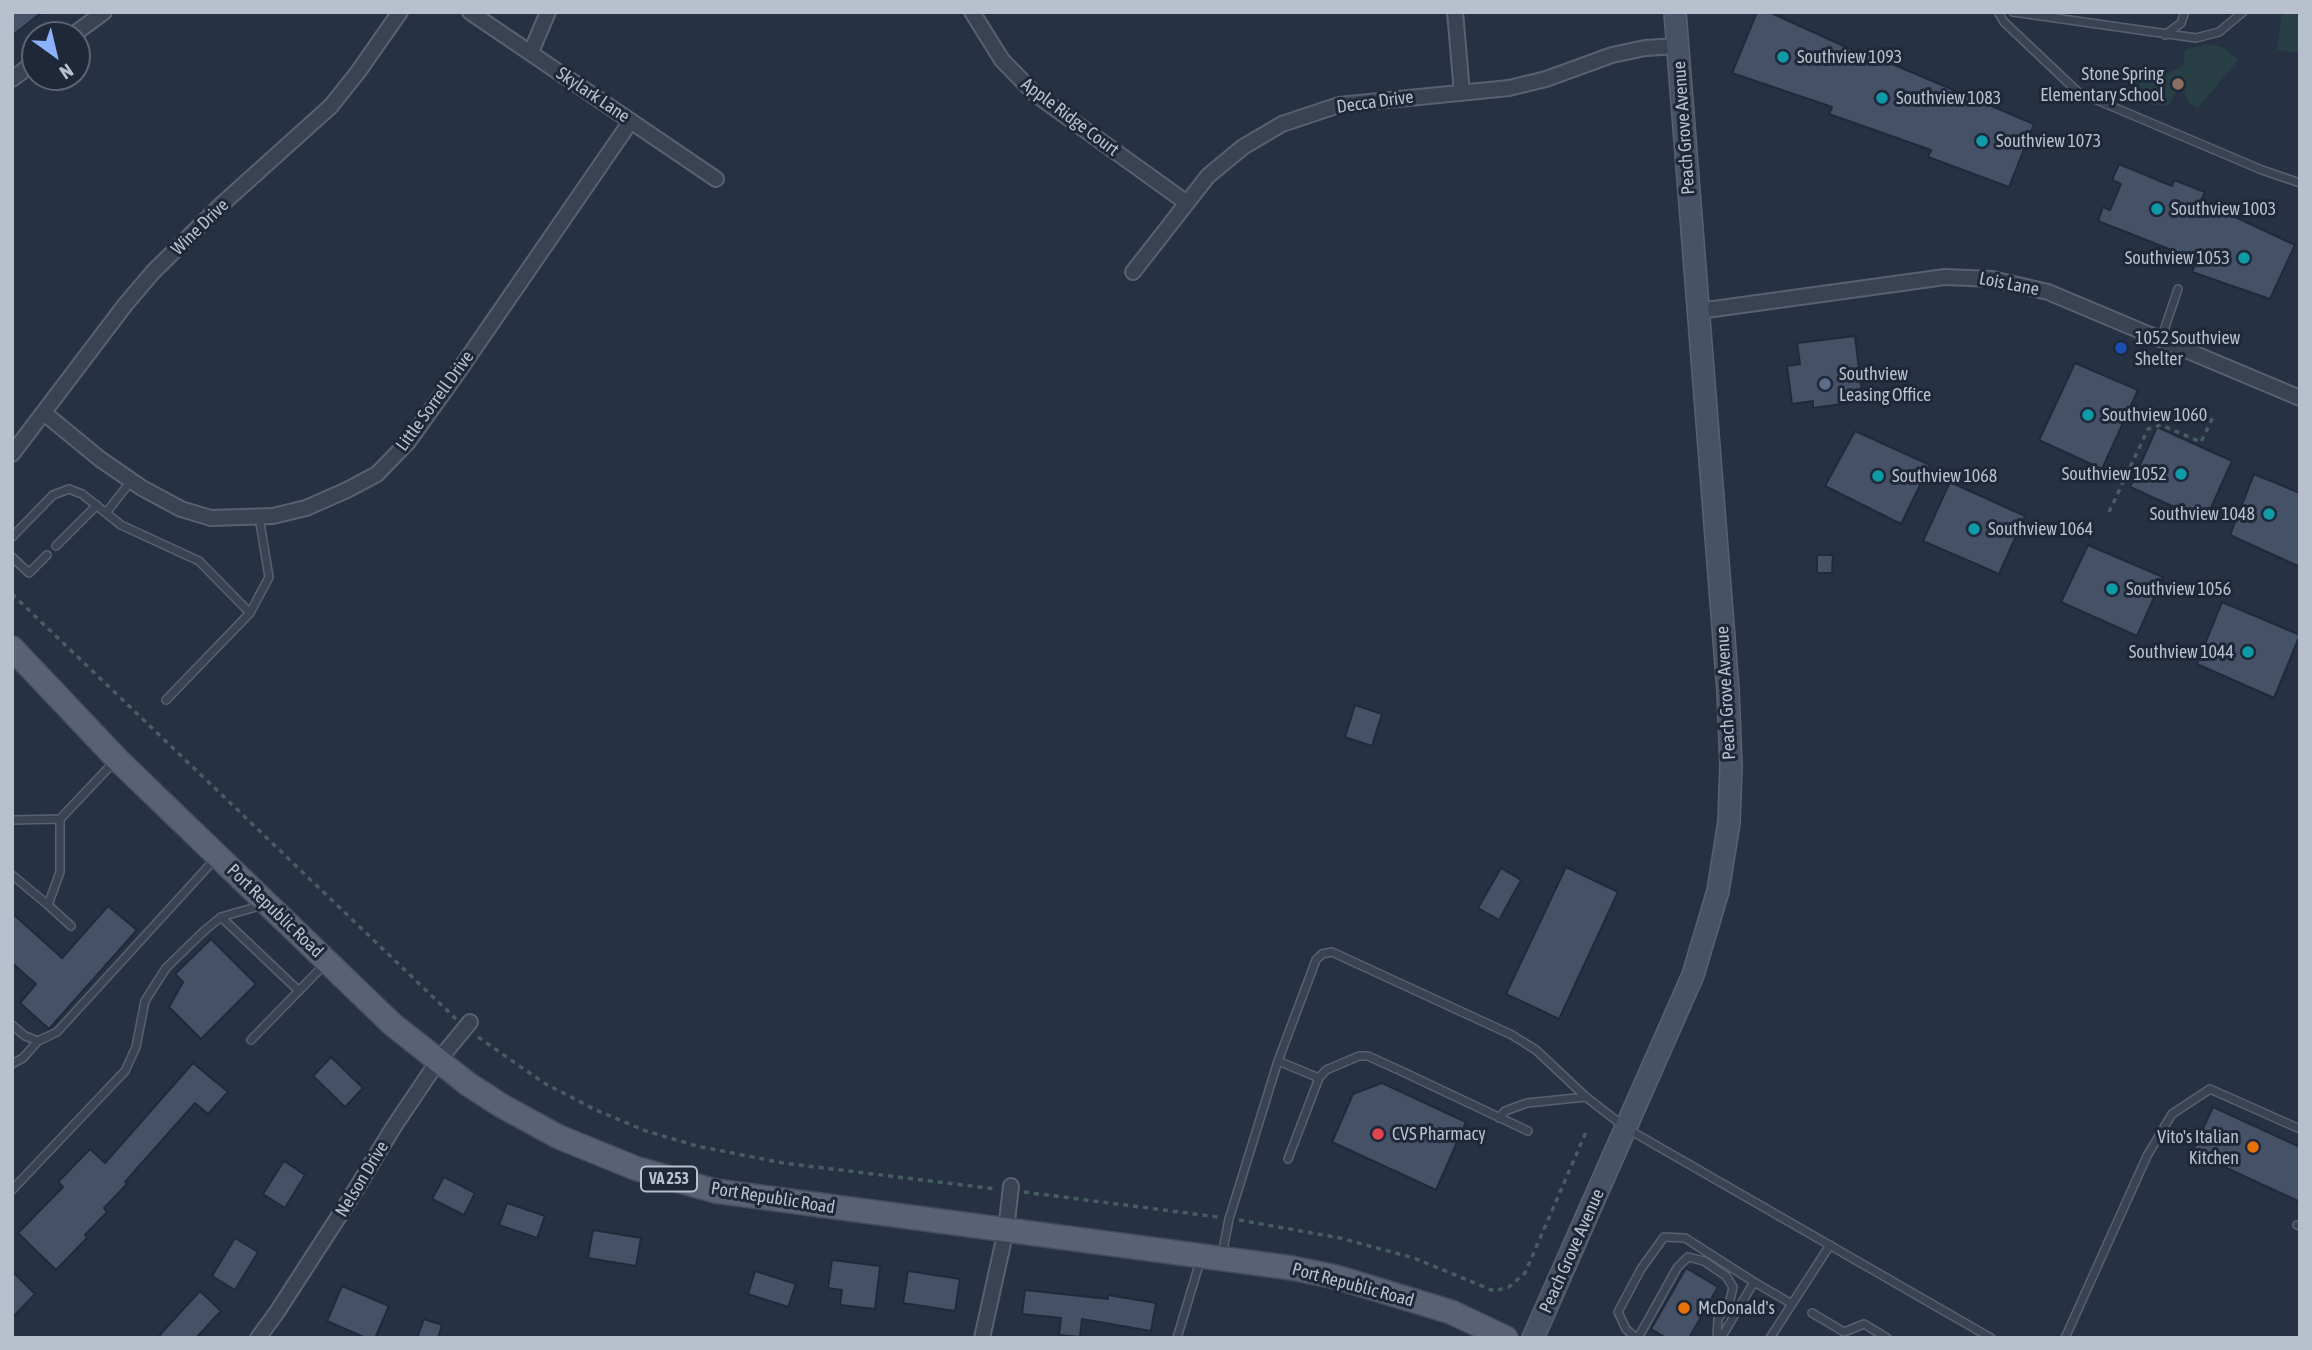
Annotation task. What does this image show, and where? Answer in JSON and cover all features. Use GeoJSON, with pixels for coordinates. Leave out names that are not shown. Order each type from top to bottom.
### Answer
{"type":"FeatureCollection","features":[{"type":"Feature","properties":{"kind":"main road","name":"Peach Grove Avenue"},"geometry":{"type":"LineString","coordinates":[[1533,1338],[1686,994],[1707,934],[1720,882],[1730,806],[1728,690],[1675,12]]}},
{"type":"Feature","properties":{"kind":"main road","name":"Port Republic Road"},"geometry":{"type":"LineString","coordinates":[[12,648],[117,759],[392,1024],[479,1092],[548,1132],[602,1156],[662,1177],[715,1191],[1292,1268],[1336,1277],[1451,1312],[1506,1338]]}},
{"type":"Feature","properties":{"kind":"street","name":"Wine Drive"},"geometry":{"type":"LineString","coordinates":[[12,454],[153,272],[221,205],[331,106],[400,12]]}},
{"type":"Feature","properties":{"kind":"street","name":"Skylark Lane"},"geometry":{"type":"LineString","coordinates":[[470,12],[716,179]]}},
{"type":"Feature","properties":{"kind":"street"},"geometry":{"type":"LineString","coordinates":[[531,52],[548,12]]}},
{"type":"Feature","properties":{"kind":"street","name":"Apple Ridge Court"},"geometry":{"type":"LineString","coordinates":[[972,12],[1002,60],[1035,94],[1187,203]]}},
{"type":"Feature","properties":{"kind":"street"},"geometry":{"type":"LineString","coordinates":[[1455,12],[1462,93]]}},
{"type":"Feature","properties":{"kind":"street","name":"Decca Drive"},"geometry":{"type":"LineString","coordinates":[[1133,272],[1208,176],[1230,156],[1268,131],[1296,118],[1339,105],[1528,84],[1612,55],[1645,48],[1678,46]]}},
{"type":"Feature","properties":{"kind":"street","name":"Little Sorrell Drive"},"geometry":{"type":"LineString","coordinates":[[44,413],[100,459],[131,480],[181,509],[211,518],[259,517],[306,508],[348,491],[377,474],[408,442],[631,121]]}},
{"type":"Feature","properties":{"kind":"street","name":"Lois Lane"},"geometry":{"type":"LineString","coordinates":[[1699,311],[1945,277],[1992,279],[2037,288],[2300,398]]}},
{"type":"Feature","properties":{"kind":"street","name":"Nelson Drive"},"geometry":{"type":"LineString","coordinates":[[258,1338],[292,1289],[393,1128],[438,1061],[470,1022]]}},
{"type":"Feature","properties":{"kind":"street"},"geometry":{"type":"LineString","coordinates":[[982,1338],[1006,1230],[1012,1186]]}},
{"type":"Feature","properties":{"kind":"lane"},"geometry":{"type":"LineString","coordinates":[[1998,12],[2004,22],[2077,92],[2262,170],[2300,183]]}},
{"type":"Feature","properties":{"kind":"lane"},"geometry":{"type":"LineString","coordinates":[[2013,12],[2196,38],[2225,28],[2243,12]]}},
{"type":"Feature","properties":{"kind":"lane"},"geometry":{"type":"LineString","coordinates":[[2165,35],[2181,23],[2185,12]]}},
{"type":"Feature","properties":{"kind":"lane"},"geometry":{"type":"LineString","coordinates":[[2161,339],[2178,289]]}},
{"type":"Feature","properties":{"kind":"lane"},"geometry":{"type":"LineString","coordinates":[[106,513],[131,480]]}},
{"type":"Feature","properties":{"kind":"lane"},"geometry":{"type":"LineString","coordinates":[[12,537],[54,495],[69,489],[82,494],[121,525],[199,561],[250,613]]}},
{"type":"Feature","properties":{"kind":"lane"},"geometry":{"type":"LineString","coordinates":[[56,546],[97,505]]}},
{"type":"Feature","properties":{"kind":"lane"},"geometry":{"type":"LineString","coordinates":[[166,700],[250,613],[269,577],[259,517]]}},
{"type":"Feature","properties":{"kind":"lane"},"geometry":{"type":"LineString","coordinates":[[12,557],[29,573],[47,555]]}},
{"type":"Feature","properties":{"kind":"lane"},"geometry":{"type":"LineString","coordinates":[[48,905],[60,872],[60,819],[117,759]]}},
{"type":"Feature","properties":{"kind":"lane"},"geometry":{"type":"LineString","coordinates":[[12,820],[60,819]]}},
{"type":"Feature","properties":{"kind":"lane"},"geometry":{"type":"LineString","coordinates":[[12,1064],[23,1058],[38,1041],[57,1032],[218,856]]}},
{"type":"Feature","properties":{"kind":"lane"},"geometry":{"type":"LineString","coordinates":[[12,876],[71,926]]}},
{"type":"Feature","properties":{"kind":"lane"},"geometry":{"type":"LineString","coordinates":[[12,1190],[125,1071],[132,1059],[144,1005],[166,968],[221,917],[268,904]]}},
{"type":"Feature","properties":{"kind":"lane"},"geometry":{"type":"LineString","coordinates":[[221,917],[299,991]]}},
{"type":"Feature","properties":{"kind":"lane"},"geometry":{"type":"LineString","coordinates":[[1177,1338],[1229,1219],[1278,1061],[1316,960],[1322,954],[1332,952],[1512,1035],[1536,1050],[1586,1097],[1626,1128],[1991,1338]]}},
{"type":"Feature","properties":{"kind":"lane"},"geometry":{"type":"LineString","coordinates":[[251,1040],[327,962]]}},
{"type":"Feature","properties":{"kind":"lane"},"geometry":{"type":"LineString","coordinates":[[12,1025],[24,1036],[38,1041]]}},
{"type":"Feature","properties":{"kind":"lane"},"geometry":{"type":"LineString","coordinates":[[1288,1159],[1319,1078],[1326,1070],[1359,1056],[1368,1056],[1528,1132]]}},
{"type":"Feature","properties":{"kind":"lane"},"geometry":{"type":"LineString","coordinates":[[1278,1061],[1319,1078]]}},
{"type":"Feature","properties":{"kind":"lane"},"geometry":{"type":"LineString","coordinates":[[2065,1338],[2147,1156],[2172,1114],[2210,1089],[2300,1129]]}},
{"type":"Feature","properties":{"kind":"lane"},"geometry":{"type":"LineString","coordinates":[[1499,1118],[1505,1111],[1527,1103],[1586,1097]]}},
{"type":"Feature","properties":{"kind":"lane"},"geometry":{"type":"LineString","coordinates":[[1719,1338],[1718,1320],[1730,1300],[1733,1287],[1726,1276],[1703,1261],[1688,1257],[1677,1268],[1637,1338],[1626,1329],[1618,1312],[1641,1269],[1664,1237],[1685,1238],[1792,1304]]}},
{"type":"Feature","properties":{"kind":"lane"},"geometry":{"type":"LineString","coordinates":[[1770,1338],[1830,1245]]}},
{"type":"Feature","properties":{"kind":"lane"},"geometry":{"type":"LineString","coordinates":[[1719,1338],[1754,1282]]}},
{"type":"Feature","properties":{"kind":"lane"},"geometry":{"type":"LineString","coordinates":[[1812,1313],[1842,1335],[1864,1324],[1887,1338]]}},
{"type":"Feature","properties":{"kind":"path"},"geometry":{"type":"LineString","coordinates":[[2109,512],[2148,429],[2161,425],[2201,442],[2213,417]]}},
{"type":"Feature","properties":{"kind":"path"},"geometry":{"type":"LineString","coordinates":[[12,594],[449,1013]]}},
{"type":"Feature","properties":{"kind":"path"},"geometry":{"type":"LineString","coordinates":[[482,1041],[515,1065],[566,1095],[626,1123],[676,1140],[723,1153],[772,1161],[989,1188]]}},
{"type":"Feature","properties":{"kind":"path"},"geometry":{"type":"LineString","coordinates":[[1264,1224],[1340,1238],[1414,1258],[1494,1291],[1509,1287],[1525,1273],[1587,1132]]}},
{"type":"Feature","properties":{"kind":"path"},"geometry":{"type":"LineString","coordinates":[[1031,1193],[1213,1217]]}},
{"type":"Feature","properties":{"kind":"green space"},"geometry":{"type":"Polygon","coordinates":[[[2282,12],[2300,12],[2300,53],[2277,50],[2282,12]]]}},
{"type":"Feature","properties":{"kind":"green space"},"geometry":{"type":"Polygon","coordinates":[[[2206,44],[2222,47],[2238,60],[2197,109],[2187,100],[2182,82],[2168,106],[2144,104],[2135,92],[2145,68],[2163,76],[2183,66],[2185,50],[2206,44]]]}},
{"type":"Feature","properties":{"kind":"building"},"geometry":{"type":"Polygon","coordinates":[[[12,12],[42,12],[31,21],[21,21],[21,29],[12,36],[12,12]]]}},
{"type":"Feature","properties":{"kind":"building"},"geometry":{"type":"Polygon","coordinates":[[[1757,12],[1769,12],[1857,52],[1859,50],[2034,124],[2009,187],[1928,157],[1931,150],[1829,114],[1832,107],[1732,73],[1757,12]]]}},
{"type":"Feature","properties":{"kind":"building"},"geometry":{"type":"Polygon","coordinates":[[[2119,164],[2172,186],[2174,180],[2205,192],[2201,201],[2295,245],[2270,299],[2192,272],[2197,260],[2098,221],[2103,207],[2110,210],[2121,184],[2112,180],[2119,164]]]}},
{"type":"Feature","properties":{"kind":"building","name":"Southview Leasing Office"},"geometry":{"type":"Polygon","coordinates":[[[1855,336],[1863,401],[1813,408],[1813,401],[1792,404],[1787,366],[1800,364],[1797,343],[1855,336]]]}},
{"type":"Feature","properties":{"kind":"building","name":"Southview 1060"},"geometry":{"type":"Polygon","coordinates":[[[2075,363],[2138,390],[2102,469],[2039,440],[2075,363]]]}},
{"type":"Feature","properties":{"kind":"building","name":"Southview 1052"},"geometry":{"type":"Polygon","coordinates":[[[2157,427],[2232,461],[2205,521],[2130,487],[2157,427]]]}},
{"type":"Feature","properties":{"kind":"building","name":"Southview 1068"},"geometry":{"type":"Polygon","coordinates":[[[1855,431],[1930,465],[1901,524],[1825,486],[1855,431]]]}},
{"type":"Feature","properties":{"kind":"building","name":"Southview 1048"},"geometry":{"type":"Polygon","coordinates":[[[2254,474],[2300,493],[2300,567],[2230,535],[2254,474]]]}},
{"type":"Feature","properties":{"kind":"building","name":"Southview 1064"},"geometry":{"type":"Polygon","coordinates":[[[1950,482],[2025,516],[1999,574],[1923,541],[1950,482]]]}},
{"type":"Feature","properties":{"kind":"building","name":"Southview 1056"},"geometry":{"type":"Polygon","coordinates":[[[2088,545],[2163,577],[2137,636],[2061,602],[2088,545]]]}},
{"type":"Feature","properties":{"kind":"building"},"geometry":{"type":"Polygon","coordinates":[[[1817,555],[1833,555],[1832,573],[1817,573],[1817,555]]]}},
{"type":"Feature","properties":{"kind":"building","name":"Southview 1044"},"geometry":{"type":"Polygon","coordinates":[[[2222,602],[2300,635],[2274,698],[2197,664],[2222,602]]]}},
{"type":"Feature","properties":{"kind":"building"},"geometry":{"type":"Polygon","coordinates":[[[1355,705],[1382,714],[1372,746],[1345,737],[1355,705]]]}},
{"type":"Feature","properties":{"kind":"building"},"geometry":{"type":"Polygon","coordinates":[[[1566,867],[1618,892],[1559,1019],[1506,994],[1566,867]]]}},
{"type":"Feature","properties":{"kind":"building"},"geometry":{"type":"Polygon","coordinates":[[[1501,868],[1521,880],[1499,920],[1478,908],[1501,868]]]}},
{"type":"Feature","properties":{"kind":"building"},"geometry":{"type":"Polygon","coordinates":[[[108,906],[137,930],[49,1029],[20,1003],[36,984],[12,963],[12,913],[62,958],[108,906]]]}},
{"type":"Feature","properties":{"kind":"building"},"geometry":{"type":"Polygon","coordinates":[[[211,939],[256,984],[201,1039],[169,1007],[183,982],[175,974],[211,939]]]}},
{"type":"Feature","properties":{"kind":"building"},"geometry":{"type":"Polygon","coordinates":[[[331,1057],[363,1088],[345,1107],[313,1076],[331,1057]]]}},
{"type":"Feature","properties":{"kind":"building"},"geometry":{"type":"Polygon","coordinates":[[[193,1063],[228,1092],[208,1114],[195,1103],[104,1208],[107,1212],[85,1235],[87,1238],[56,1270],[18,1233],[63,1187],[58,1182],[90,1149],[105,1163],[193,1063]]]}},
{"type":"Feature","properties":{"kind":"building"},"geometry":{"type":"Polygon","coordinates":[[[1382,1083],[1466,1122],[1436,1190],[1332,1142],[1353,1094],[1382,1083]]]}},
{"type":"Feature","properties":{"kind":"building"},"geometry":{"type":"Polygon","coordinates":[[[2213,1107],[2300,1147],[2300,1202],[2192,1152],[2213,1107]]]}},
{"type":"Feature","properties":{"kind":"building"},"geometry":{"type":"Polygon","coordinates":[[[284,1161],[305,1175],[285,1208],[263,1194],[284,1161]]]}},
{"type":"Feature","properties":{"kind":"building"},"geometry":{"type":"Polygon","coordinates":[[[444,1177],[475,1193],[464,1215],[432,1199],[444,1177]]]}},
{"type":"Feature","properties":{"kind":"building"},"geometry":{"type":"Polygon","coordinates":[[[507,1203],[545,1216],[537,1238],[499,1225],[507,1203]]]}},
{"type":"Feature","properties":{"kind":"building"},"geometry":{"type":"Polygon","coordinates":[[[593,1230],[641,1238],[636,1266],[588,1258],[593,1230]]]}},
{"type":"Feature","properties":{"kind":"building"},"geometry":{"type":"Polygon","coordinates":[[[235,1238],[258,1252],[235,1290],[212,1276],[235,1238]]]}},
{"type":"Feature","properties":{"kind":"building"},"geometry":{"type":"Polygon","coordinates":[[[832,1260],[880,1266],[875,1309],[840,1305],[842,1290],[828,1288],[832,1260]]]}},
{"type":"Feature","properties":{"kind":"building","name":"McDonald's"},"geometry":{"type":"Polygon","coordinates":[[[1686,1268],[1718,1287],[1689,1338],[1666,1338],[1651,1329],[1686,1268]]]}},
{"type":"Feature","properties":{"kind":"building"},"geometry":{"type":"Polygon","coordinates":[[[12,1271],[35,1294],[12,1318],[12,1271]]]}},
{"type":"Feature","properties":{"kind":"building"},"geometry":{"type":"Polygon","coordinates":[[[755,1271],[796,1284],[788,1307],[748,1294],[755,1271]]]}},
{"type":"Feature","properties":{"kind":"building"},"geometry":{"type":"Polygon","coordinates":[[[908,1271],[960,1279],[955,1311],[903,1303],[908,1271]]]}},
{"type":"Feature","properties":{"kind":"building"},"geometry":{"type":"Polygon","coordinates":[[[342,1286],[389,1306],[375,1338],[366,1338],[327,1321],[342,1286]]]}},
{"type":"Feature","properties":{"kind":"building"},"geometry":{"type":"Polygon","coordinates":[[[1025,1290],[1108,1299],[1108,1295],[1156,1303],[1151,1331],[1082,1319],[1080,1337],[1059,1335],[1061,1318],[1022,1314],[1025,1290]]]}},
{"type":"Feature","properties":{"kind":"building"},"geometry":{"type":"Polygon","coordinates":[[[200,1291],[221,1311],[196,1338],[157,1338],[200,1291]]]}},
{"type":"Feature","properties":{"kind":"building"},"geometry":{"type":"Polygon","coordinates":[[[424,1319],[442,1325],[438,1338],[417,1338],[424,1319]]]}},
{"type":"Feature","properties":{"kind":"place","name":"Southview 1093"},"geometry":{"type":"Point","coordinates":[1783,57]}},
{"type":"Feature","properties":{"kind":"place","name":"Stone Spring Elementary School"},"geometry":{"type":"Point","coordinates":[2178,84]}},
{"type":"Feature","properties":{"kind":"place","name":"Southview 1083"},"geometry":{"type":"Point","coordinates":[1882,98]}},
{"type":"Feature","properties":{"kind":"place","name":"Southview 1073"},"geometry":{"type":"Point","coordinates":[1982,141]}},
{"type":"Feature","properties":{"kind":"place","name":"Southview 1003"},"geometry":{"type":"Point","coordinates":[2157,209]}},
{"type":"Feature","properties":{"kind":"place","name":"Southview 1053"},"geometry":{"type":"Point","coordinates":[2244,258]}},
{"type":"Feature","properties":{"kind":"place","name":"1052 Southview Shelter"},"geometry":{"type":"Point","coordinates":[2121,348]}},
{"type":"Feature","properties":{"kind":"place","name":"Southview Leasing Office"},"geometry":{"type":"Point","coordinates":[1825,384]}},
{"type":"Feature","properties":{"kind":"place","name":"Southview 1060"},"geometry":{"type":"Point","coordinates":[2088,415]}},
{"type":"Feature","properties":{"kind":"place","name":"Southview 1052"},"geometry":{"type":"Point","coordinates":[2181,474]}},
{"type":"Feature","properties":{"kind":"place","name":"Southview 1068"},"geometry":{"type":"Point","coordinates":[1878,476]}},
{"type":"Feature","properties":{"kind":"place","name":"Southview 1048"},"geometry":{"type":"Point","coordinates":[2269,514]}},
{"type":"Feature","properties":{"kind":"place","name":"Southview 1064"},"geometry":{"type":"Point","coordinates":[1974,529]}},
{"type":"Feature","properties":{"kind":"place","name":"Southview 1056"},"geometry":{"type":"Point","coordinates":[2112,589]}},
{"type":"Feature","properties":{"kind":"place","name":"Southview 1044"},"geometry":{"type":"Point","coordinates":[2248,652]}},
{"type":"Feature","properties":{"kind":"place","name":"CVS Pharmacy"},"geometry":{"type":"Point","coordinates":[1378,1134]}},
{"type":"Feature","properties":{"kind":"place","name":"Vito's Italian Kitchen"},"geometry":{"type":"Point","coordinates":[2253,1147]}},
{"type":"Feature","properties":{"kind":"place","name":"McDonald's"},"geometry":{"type":"Point","coordinates":[1684,1308]}}]}
